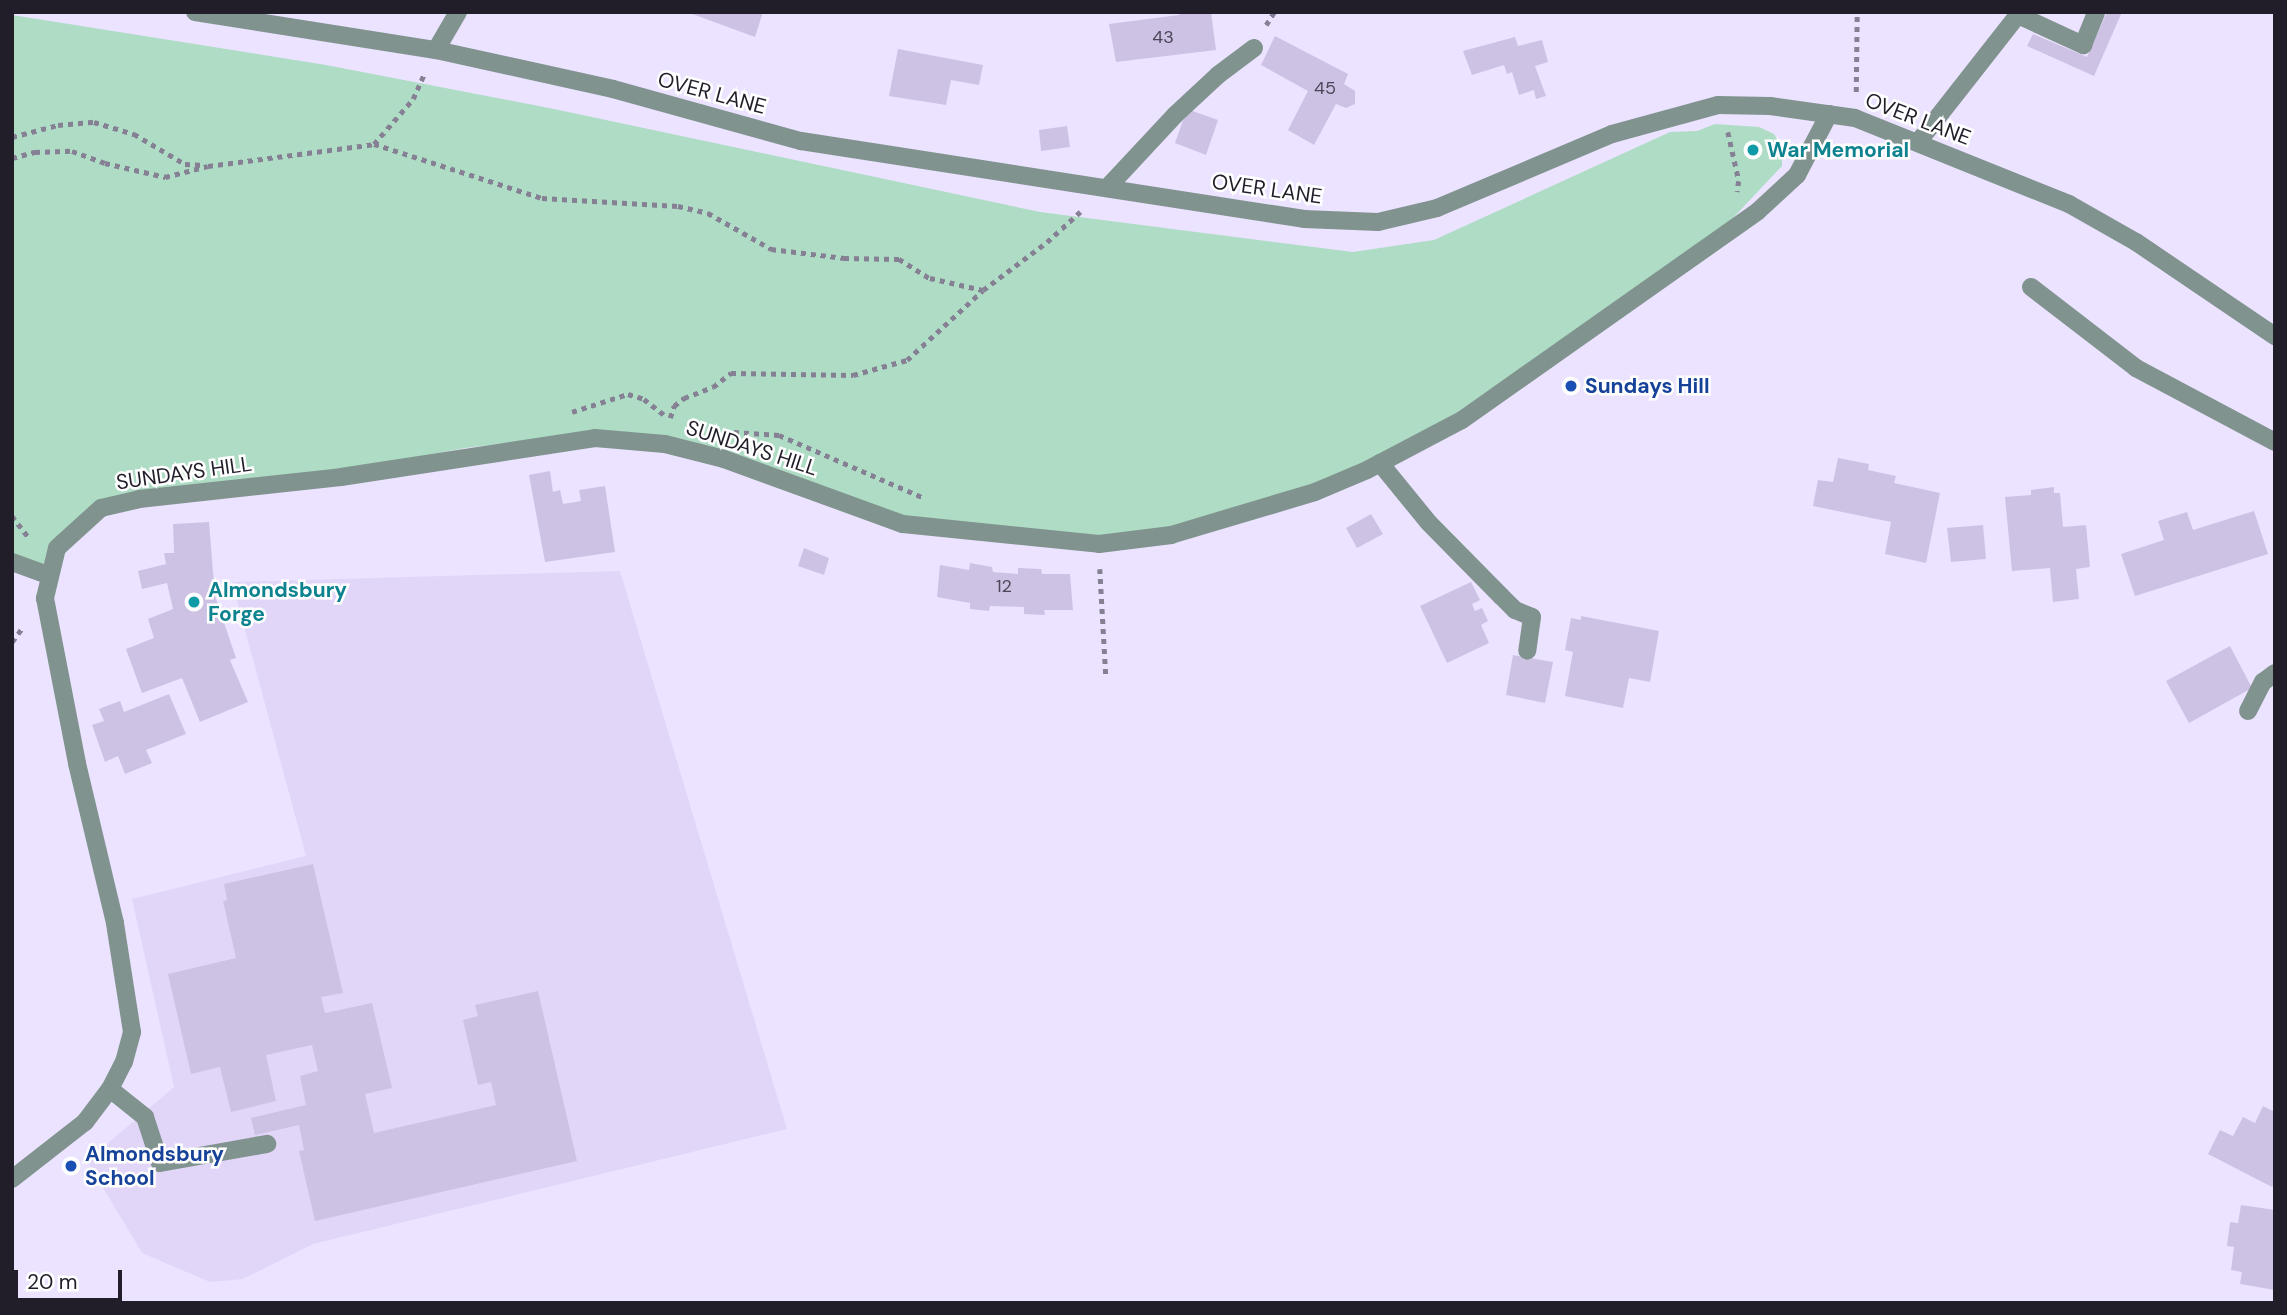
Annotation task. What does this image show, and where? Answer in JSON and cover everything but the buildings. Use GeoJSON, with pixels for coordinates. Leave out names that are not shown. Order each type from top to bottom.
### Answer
{"type":"FeatureCollection","features":[{"type":"Feature","properties":{"kind":"street","name":"OVER LANE"},"geometry":{"type":"LineString","coordinates":[[195,12],[436,50],[613,89],[801,141],[1304,219],[1378,222],[1437,208],[1612,134],[1718,105],[1770,106],[1855,118],[1919,141],[2069,204],[2136,242],[2275,336]]}},
{"type":"Feature","properties":{"kind":"street"},"geometry":{"type":"LineString","coordinates":[[436,50],[458,12]]}},
{"type":"Feature","properties":{"kind":"street"},"geometry":{"type":"LineString","coordinates":[[1919,141],[2019,14],[2083,45],[2096,12]]}},
{"type":"Feature","properties":{"kind":"street"},"geometry":{"type":"LineString","coordinates":[[1107,188],[1175,115],[1218,75],[1254,48]]}},
{"type":"Feature","properties":{"kind":"street","name":"SUNDAYS HILL"},"geometry":{"type":"LineString","coordinates":[[12,1179],[85,1122],[110,1089],[124,1062],[132,1032],[115,923],[77,762],[45,598],[48,575],[57,548],[101,508],[139,499],[341,477],[595,438],[665,444],[724,459],[903,524],[1099,544],[1171,536],[1257,512],[1315,492],[1381,463],[1462,420],[1721,240],[1797,175],[1829,114]]}},
{"type":"Feature","properties":{"kind":"street"},"geometry":{"type":"LineString","coordinates":[[2031,287],[2136,368],[2275,442]]}},
{"type":"Feature","properties":{"kind":"street"},"geometry":{"type":"LineString","coordinates":[[1381,463],[1429,523],[1474,569],[1515,610],[1532,617],[1527,652]]}},
{"type":"Feature","properties":{"kind":"street"},"geometry":{"type":"LineString","coordinates":[[12,562],[48,575]]}},
{"type":"Feature","properties":{"kind":"street"},"geometry":{"type":"LineString","coordinates":[[2248,711],[2263,682],[2275,673]]}},
{"type":"Feature","properties":{"kind":"street"},"geometry":{"type":"LineString","coordinates":[[110,1089],[145,1118],[160,1163],[267,1144]]}},
{"type":"Feature","properties":{"kind":"path"},"geometry":{"type":"LineString","coordinates":[[1855,118],[1857,12]]}},
{"type":"Feature","properties":{"kind":"path"},"geometry":{"type":"LineString","coordinates":[[374,144],[413,99],[436,50]]}},
{"type":"Feature","properties":{"kind":"path"},"geometry":{"type":"LineString","coordinates":[[1718,105],[1733,147],[1739,181],[1735,209],[1721,240]]}},
{"type":"Feature","properties":{"kind":"path"},"geometry":{"type":"LineString","coordinates":[[12,137],[58,125],[94,122],[134,134],[185,164],[208,166]]}},
{"type":"Feature","properties":{"kind":"path"},"geometry":{"type":"LineString","coordinates":[[12,158],[35,152],[72,151],[105,163],[164,177],[208,166],[374,144],[542,198],[678,206],[708,213],[771,249],[844,258],[899,260],[930,278],[983,290]]}},
{"type":"Feature","properties":{"kind":"path"},"geometry":{"type":"LineString","coordinates":[[665,444],[674,406],[684,398],[713,387],[731,373],[853,374],[907,360],[983,290],[1047,242],[1107,188]]}},
{"type":"Feature","properties":{"kind":"path"},"geometry":{"type":"LineString","coordinates":[[563,414],[628,394],[643,399],[678,422]]}},
{"type":"Feature","properties":{"kind":"path"},"geometry":{"type":"LineString","coordinates":[[722,433],[779,435],[931,500]]}},
{"type":"Feature","properties":{"kind":"path"},"geometry":{"type":"LineString","coordinates":[[1099,544],[1106,677]]}},
{"type":"Feature","properties":{"kind":"shaded area"},"geometry":{"type":"Polygon","coordinates":[[[620,571],[787,1129],[313,1244],[243,1279],[210,1282],[142,1253],[87,1161],[174,1087],[132,899],[306,856],[232,582],[620,571]]]}},
{"type":"Feature","properties":{"kind":"green space"},"geometry":{"type":"Polygon","coordinates":[[[12,15],[326,65],[554,109],[1040,212],[1353,252],[1434,240],[1670,132],[1697,131],[1715,124],[1759,127],[1774,134],[1782,147],[1782,166],[1716,236],[1460,416],[1365,466],[1170,531],[1099,539],[906,518],[726,454],[593,432],[465,448],[341,471],[99,502],[44,568],[12,555],[12,15]]]}},
{"type":"Feature","properties":{"kind":"place","name":"War Memorial"},"geometry":{"type":"Point","coordinates":[1753,150]}},
{"type":"Feature","properties":{"kind":"place","name":"Sundays Hill"},"geometry":{"type":"Point","coordinates":[1571,386]}},
{"type":"Feature","properties":{"kind":"place","name":"Almondsbury Forge"},"geometry":{"type":"Point","coordinates":[194,602]}},
{"type":"Feature","properties":{"kind":"place","name":"Almondsbury School"},"geometry":{"type":"Point","coordinates":[71,1166]}}]}
